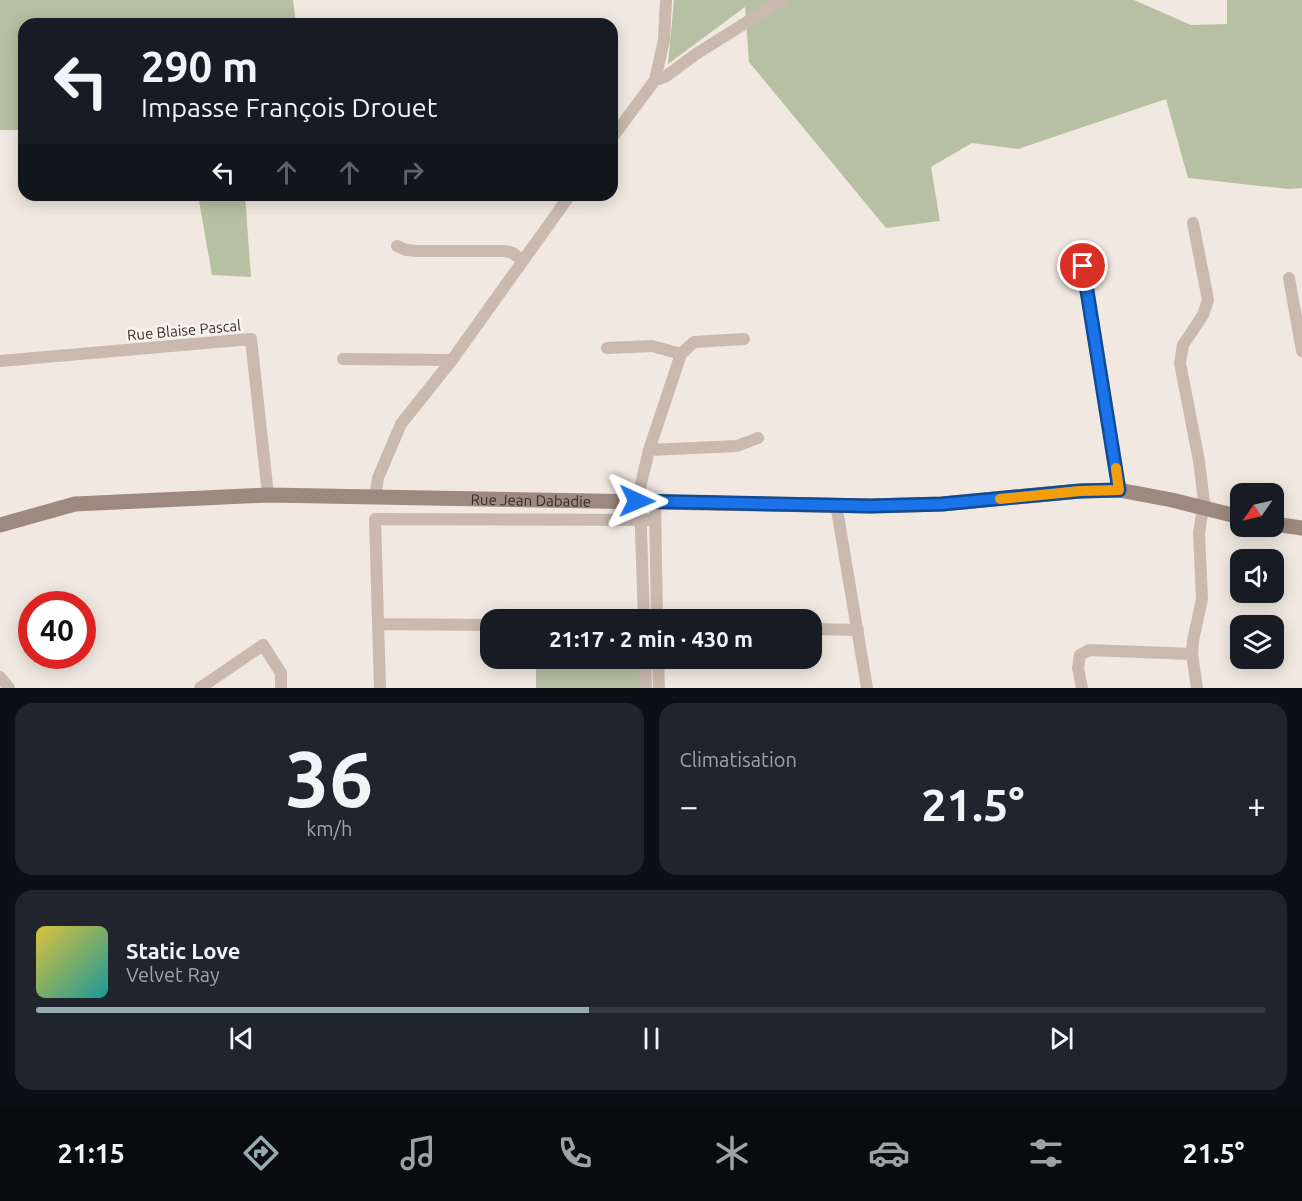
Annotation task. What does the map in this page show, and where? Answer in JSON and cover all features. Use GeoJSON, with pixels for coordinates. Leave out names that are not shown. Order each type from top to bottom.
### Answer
{"type":"FeatureCollection","features":[{"type":"Feature","properties":{"kind":"street"},"geometry":{"type":"LineString","coordinates":[[618,130],[655,80],[664,40],[666,0]]}},
{"type":"Feature","properties":{"kind":"street"},"geometry":{"type":"LineString","coordinates":[[655,80],[665,77],[696,54],[782,0]]}},
{"type":"Feature","properties":{"kind":"street"},"geometry":{"type":"LineString","coordinates":[[375,498],[378,478],[401,424],[452,360],[521,260],[565,201]]}},
{"type":"Feature","properties":{"kind":"street"},"geometry":{"type":"LineString","coordinates":[[1193,223],[1208,300],[1203,315],[1183,345],[1180,363],[1199,460],[1203,508],[1199,533],[1202,599],[1192,654],[1197,688]]}},
{"type":"Feature","properties":{"kind":"street"},"geometry":{"type":"LineString","coordinates":[[397,246],[417,251],[505,250],[521,260]]}},
{"type":"Feature","properties":{"kind":"street"},"geometry":{"type":"LineString","coordinates":[[1083,266],[1119,490]]}},
{"type":"Feature","properties":{"kind":"street"},"geometry":{"type":"LineString","coordinates":[[1289,278],[1302,351]]}},
{"type":"Feature","properties":{"kind":"street","name":"Rue Blaise Pascal"},"geometry":{"type":"LineString","coordinates":[[0,361],[251,339],[268,495]]}},
{"type":"Feature","properties":{"kind":"street"},"geometry":{"type":"LineString","coordinates":[[657,609],[654,520],[637,492],[649,450],[681,354],[694,342],[744,339]]}},
{"type":"Feature","properties":{"kind":"street"},"geometry":{"type":"LineString","coordinates":[[607,348],[652,346],[681,354]]}},
{"type":"Feature","properties":{"kind":"street"},"geometry":{"type":"LineString","coordinates":[[343,359],[452,360]]}},
{"type":"Feature","properties":{"kind":"street"},"geometry":{"type":"LineString","coordinates":[[649,450],[737,446],[758,438]]}},
{"type":"Feature","properties":{"kind":"street","name":"Rue Jean Dabadie"},"geometry":{"type":"LineString","coordinates":[[0,525],[75,504],[268,495],[644,502],[942,504],[1080,491],[1119,490],[1230,515]]}},
{"type":"Feature","properties":{"kind":"street"},"geometry":{"type":"LineString","coordinates":[[644,502],[641,521],[644,609]]}},
{"type":"Feature","properties":{"kind":"street"},"geometry":{"type":"LineString","coordinates":[[836,504],[867,688]]}},
{"type":"Feature","properties":{"kind":"street"},"geometry":{"type":"LineString","coordinates":[[380,688],[375,519],[654,520]]}},
{"type":"Feature","properties":{"kind":"street"},"geometry":{"type":"LineString","coordinates":[[1284,525],[1302,528]]}},
{"type":"Feature","properties":{"kind":"street"},"geometry":{"type":"LineString","coordinates":[[379,624],[480,625]]}},
{"type":"Feature","properties":{"kind":"street"},"geometry":{"type":"LineString","coordinates":[[822,629],[858,630]]}},
{"type":"Feature","properties":{"kind":"street"},"geometry":{"type":"LineString","coordinates":[[200,688],[263,645],[281,674],[281,688]]}},
{"type":"Feature","properties":{"kind":"street"},"geometry":{"type":"LineString","coordinates":[[1082,688],[1078,668],[1080,655],[1084,652],[1096,650],[1192,654]]}},
{"type":"Feature","properties":{"kind":"street"},"geometry":{"type":"LineString","coordinates":[[645,669],[646,688]]}},
{"type":"Feature","properties":{"kind":"street"},"geometry":{"type":"LineString","coordinates":[[658,669],[659,688]]}},
{"type":"Feature","properties":{"kind":"street"},"geometry":{"type":"LineString","coordinates":[[0,677],[9,688]]}},
{"type":"Feature","properties":{"kind":"green space"},"geometry":{"type":"Polygon","coordinates":[[[0,0],[293,0],[295,18],[18,18],[18,130],[0,130],[0,0]]]}},
{"type":"Feature","properties":{"kind":"green space"},"geometry":{"type":"Polygon","coordinates":[[[674,0],[1134,0],[1191,25],[1227,24],[1227,0],[1302,0],[1302,188],[1289,189],[1188,178],[1166,99],[1018,149],[972,143],[931,167],[940,221],[886,228],[749,62],[745,7],[668,64],[674,0]]]}},
{"type":"Feature","properties":{"kind":"green space"},"geometry":{"type":"Polygon","coordinates":[[[199,201],[245,201],[251,277],[212,275],[199,201]]]}},
{"type":"Feature","properties":{"kind":"green space"},"geometry":{"type":"Polygon","coordinates":[[[536,669],[640,669],[641,688],[536,688],[536,669]]]}},
{"type":"Feature","properties":{"kind":"slow traffic"},"geometry":{"type":"LineString","coordinates":[[1000,499],[1080,491],[1119,490],[1116,468]]}},
{"type":"Feature","properties":{"kind":"route"},"geometry":{"type":"LineString","coordinates":[[637,501],[871,506],[942,504],[1080,491],[1119,490],[1083,266]]}}]}
